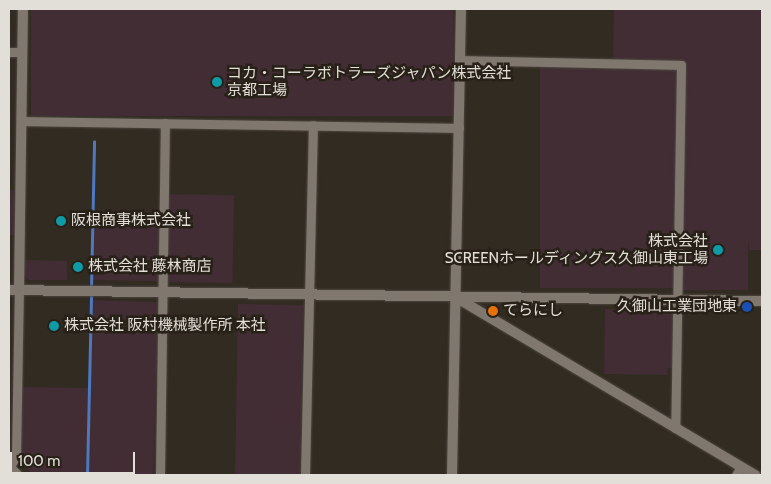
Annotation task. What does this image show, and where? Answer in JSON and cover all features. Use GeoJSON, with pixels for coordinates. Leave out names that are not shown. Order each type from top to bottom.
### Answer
{"type":"FeatureCollection","features":[{"type":"Feature","properties":{"kind":"street"},"geometry":{"type":"LineString","coordinates":[[18,475],[9,466],[16,458],[14,291],[21,121],[23,9]]}},
{"type":"Feature","properties":{"kind":"street"},"geometry":{"type":"LineString","coordinates":[[455,474],[461,9]]}},
{"type":"Feature","properties":{"kind":"street"},"geometry":{"type":"LineString","coordinates":[[9,52],[22,52]]}},
{"type":"Feature","properties":{"kind":"street"},"geometry":{"type":"LineString","coordinates":[[460,60],[681,65],[679,299],[675,428]]}},
{"type":"Feature","properties":{"kind":"street"},"geometry":{"type":"LineString","coordinates":[[21,121],[459,128]]}},
{"type":"Feature","properties":{"kind":"street"},"geometry":{"type":"LineString","coordinates":[[160,475],[165,123]]}},
{"type":"Feature","properties":{"kind":"street"},"geometry":{"type":"LineString","coordinates":[[305,475],[313,125]]}},
{"type":"Feature","properties":{"kind":"street"},"geometry":{"type":"LineString","coordinates":[[14,291],[762,301]]}},
{"type":"Feature","properties":{"kind":"street"},"geometry":{"type":"LineString","coordinates":[[457,298],[675,428],[739,471],[755,475]]}},
{"type":"Feature","properties":{"kind":"shaded area","name":"コカ・コーラボトラーズジャパン株式会社 京都工場"},"geometry":{"type":"Polygon","coordinates":[[[31,9],[453,9],[453,116],[31,116],[31,9]]]}},
{"type":"Feature","properties":{"kind":"shaded area"},"geometry":{"type":"Polygon","coordinates":[[[614,9],[762,9],[762,250],[749,250],[748,239],[748,290],[681,290],[685,62],[613,60],[614,9]]]}},
{"type":"Feature","properties":{"kind":"shaded area"},"geometry":{"type":"Polygon","coordinates":[[[540,65],[678,65],[678,288],[540,288],[540,65]]]}},
{"type":"Feature","properties":{"kind":"shaded area"},"geometry":{"type":"Polygon","coordinates":[[[9,190],[14,190],[15,235],[9,235],[9,190]]]}},
{"type":"Feature","properties":{"kind":"shaded area"},"geometry":{"type":"Polygon","coordinates":[[[166,194],[234,195],[232,283],[164,282],[166,194]]]}},
{"type":"Feature","properties":{"kind":"shaded area"},"geometry":{"type":"Polygon","coordinates":[[[94,215],[160,216],[159,281],[93,280],[94,215]]]}},
{"type":"Feature","properties":{"kind":"shaded area"},"geometry":{"type":"Polygon","coordinates":[[[23,260],[67,261],[67,280],[29,280],[23,274],[23,260]]]}},
{"type":"Feature","properties":{"kind":"shaded area"},"geometry":{"type":"Polygon","coordinates":[[[93,300],[159,302],[153,475],[87,475],[93,300]]]}},
{"type":"Feature","properties":{"kind":"shaded area"},"geometry":{"type":"Polygon","coordinates":[[[238,304],[303,305],[300,475],[235,475],[238,304]]]}},
{"type":"Feature","properties":{"kind":"shaded area"},"geometry":{"type":"Polygon","coordinates":[[[605,309],[673,310],[674,368],[668,368],[667,375],[604,374],[605,309]]]}},
{"type":"Feature","properties":{"kind":"shaded area"},"geometry":{"type":"Polygon","coordinates":[[[20,387],[88,388],[86,475],[33,475],[19,459],[20,387]]]}},
{"type":"Feature","properties":{"kind":"waterway"},"geometry":{"type":"LineString","coordinates":[[91,288],[94,142]]}},
{"type":"Feature","properties":{"kind":"waterway"},"geometry":{"type":"LineString","coordinates":[[87,475],[91,293]]}},
{"type":"Feature","properties":{"kind":"place","name":"コカ・コーラボトラーズジャパン株式会社 京都工場"},"geometry":{"type":"Point","coordinates":[217,82]}},
{"type":"Feature","properties":{"kind":"place","name":"阪根商事株式会社"},"geometry":{"type":"Point","coordinates":[61,221]}},
{"type":"Feature","properties":{"kind":"place","name":"株式会社 SCREENホールディングス久御山東工場"},"geometry":{"type":"Point","coordinates":[718,250]}},
{"type":"Feature","properties":{"kind":"place","name":"株式会社 藤林商店"},"geometry":{"type":"Point","coordinates":[78,267]}},
{"type":"Feature","properties":{"kind":"place","name":"久御山工業団地東"},"geometry":{"type":"Point","coordinates":[747,307]}},
{"type":"Feature","properties":{"kind":"place","name":"てらにし"},"geometry":{"type":"Point","coordinates":[493,311]}},
{"type":"Feature","properties":{"kind":"place","name":"株式会社 阪村機械製作所 本社"},"geometry":{"type":"Point","coordinates":[54,326]}}]}
